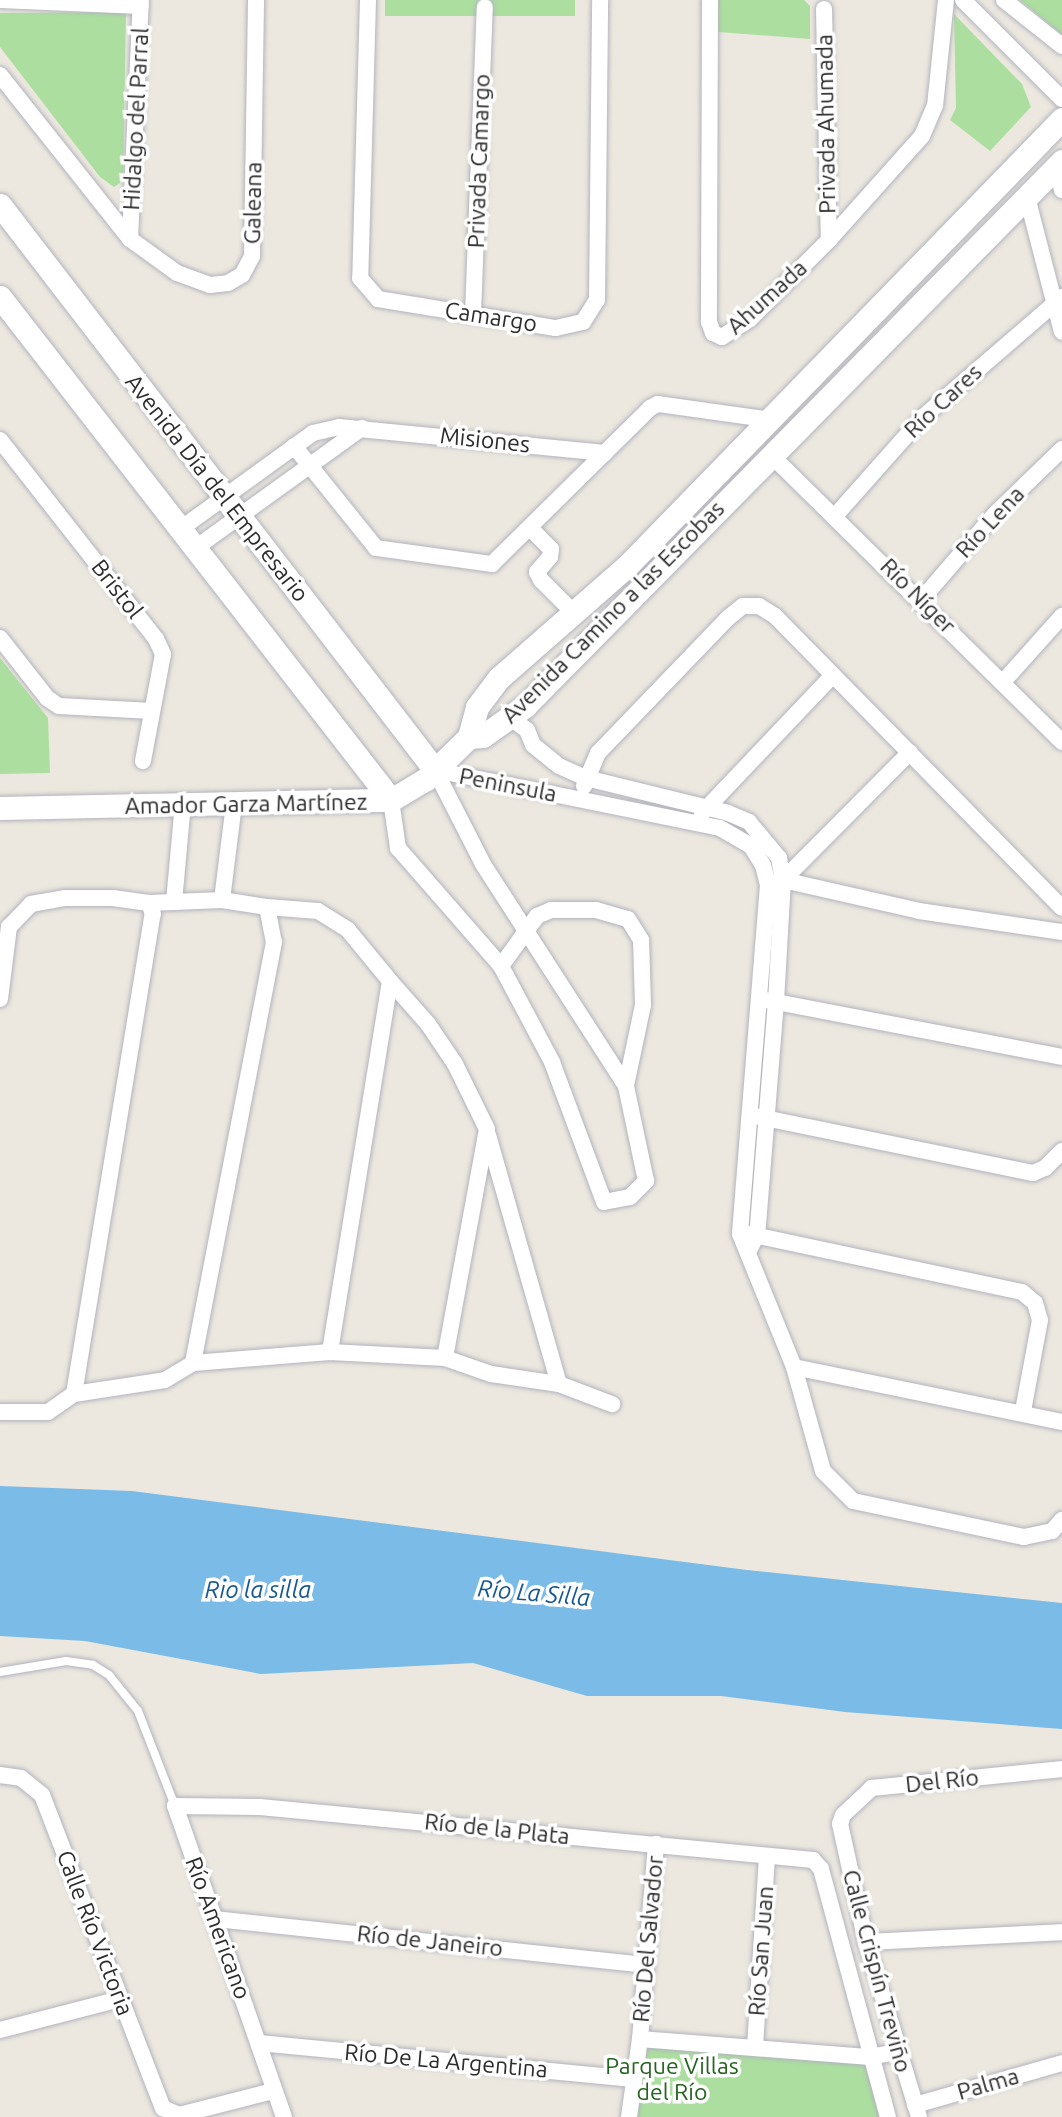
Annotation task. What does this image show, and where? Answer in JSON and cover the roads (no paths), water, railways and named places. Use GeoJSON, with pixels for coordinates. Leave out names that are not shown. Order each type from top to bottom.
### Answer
{"type":"FeatureCollection","features":[{"type":"Feature","properties":{"kind":"street"},"geometry":{"type":"LineString","coordinates":[[0,0],[141,3]]}},
{"type":"Feature","properties":{"kind":"street","name":"Galeana"},"geometry":{"type":"LineString","coordinates":[[0,75],[130,239],[154,260],[203,283],[228,283],[250,267],[256,0]]}},
{"type":"Feature","properties":{"kind":"street","name":"Camargo"},"geometry":{"type":"LineString","coordinates":[[368,0],[360,278],[378,299],[556,328],[583,322],[592,313],[597,300],[600,0]]}},
{"type":"Feature","properties":{"kind":"street","name":"Ahumada"},"geometry":{"type":"LineString","coordinates":[[710,0],[713,333],[722,337],[734,332],[829,240],[929,124],[936,106],[946,0]]}},
{"type":"Feature","properties":{"kind":"street"},"geometry":{"type":"LineString","coordinates":[[963,0],[1062,99]]}},
{"type":"Feature","properties":{"kind":"street"},"geometry":{"type":"LineString","coordinates":[[1004,0],[1062,46]]}},
{"type":"Feature","properties":{"kind":"street","name":"Hidalgo del Parral"},"geometry":{"type":"LineString","coordinates":[[130,239],[141,3]]}},
{"type":"Feature","properties":{"kind":"street","name":"Privada Camargo"},"geometry":{"type":"LineString","coordinates":[[473,314],[485,7]]}},
{"type":"Feature","properties":{"kind":"street","name":"Privada Ahumada"},"geometry":{"type":"LineString","coordinates":[[824,9],[829,240]]}},
{"type":"Feature","properties":{"kind":"street","name":"Avenida Camino a las Escobas"},"geometry":{"type":"LineString","coordinates":[[1059,164],[900,322],[512,718],[483,736],[469,737],[487,693],[572,611],[626,567],[765,419],[1062,119]]}},
{"type":"Feature","properties":{"kind":"street"},"geometry":{"type":"LineString","coordinates":[[1059,164],[1062,190]]}},
{"type":"Feature","properties":{"kind":"street"},"geometry":{"type":"LineString","coordinates":[[1027,197],[1057,301],[1062,332]]}},
{"type":"Feature","properties":{"kind":"street","name":"Avenida Día del Empresario"},"geometry":{"type":"LineString","coordinates":[[0,205],[435,770]]}},
{"type":"Feature","properties":{"kind":"street"},"geometry":{"type":"LineString","coordinates":[[0,297],[391,800],[398,848],[501,966],[552,1062],[604,1202],[630,1196],[646,1181],[626,1086],[483,864],[435,770]]}},
{"type":"Feature","properties":{"kind":"street","name":"Río Cares"},"geometry":{"type":"LineString","coordinates":[[835,516],[923,417],[1057,301]]}},
{"type":"Feature","properties":{"kind":"street"},"geometry":{"type":"LineString","coordinates":[[879,303],[900,322]]}},
{"type":"Feature","properties":{"kind":"street"},"geometry":{"type":"LineString","coordinates":[[294,446],[376,548],[492,564],[658,404],[765,419]]}},
{"type":"Feature","properties":{"kind":"street"},"geometry":{"type":"LineString","coordinates":[[194,549],[308,465],[365,427]]}},
{"type":"Feature","properties":{"kind":"street","name":"Misiones"},"geometry":{"type":"LineString","coordinates":[[179,530],[313,433],[365,427],[605,453]]}},
{"type":"Feature","properties":{"kind":"street","name":"Bristol"},"geometry":{"type":"LineString","coordinates":[[0,440],[156,639],[163,654],[144,761]]}},
{"type":"Feature","properties":{"kind":"street","name":"Río Lena"},"geometry":{"type":"LineString","coordinates":[[922,599],[996,513],[1062,449]]}},
{"type":"Feature","properties":{"kind":"street","name":"Río Níger"},"geometry":{"type":"LineString","coordinates":[[770,454],[922,599],[1062,743]]}},
{"type":"Feature","properties":{"kind":"street"},"geometry":{"type":"LineString","coordinates":[[531,529],[551,549],[537,572],[541,580],[572,611]]}},
{"type":"Feature","properties":{"kind":"street"},"geometry":{"type":"LineString","coordinates":[[581,799],[586,778],[598,753],[743,606],[767,609],[1062,908]]}},
{"type":"Feature","properties":{"kind":"street"},"geometry":{"type":"LineString","coordinates":[[1003,682],[1062,617]]}},
{"type":"Feature","properties":{"kind":"street"},"geometry":{"type":"LineString","coordinates":[[0,638],[47,698],[59,706],[152,711]]}},
{"type":"Feature","properties":{"kind":"street"},"geometry":{"type":"LineString","coordinates":[[694,823],[832,676]]}},
{"type":"Feature","properties":{"kind":"street","name":"Peninsula"},"geometry":{"type":"LineString","coordinates":[[512,718],[527,730],[545,757],[586,778],[707,808],[749,822],[765,837],[779,858],[775,883]]}},
{"type":"Feature","properties":{"kind":"street","name":"Amador Garza Martínez"},"geometry":{"type":"LineString","coordinates":[[0,808],[391,800],[435,770],[469,737]]}},
{"type":"Feature","properties":{"kind":"street"},"geometry":{"type":"LineString","coordinates":[[910,752],[775,883],[756,999],[740,1234],[794,1367],[824,1471],[853,1501],[1024,1537],[1052,1531],[1062,1520]]}},
{"type":"Feature","properties":{"kind":"street","name":"Peninsula"},"geometry":{"type":"LineString","coordinates":[[435,770],[720,828],[751,846],[775,883]]}},
{"type":"Feature","properties":{"kind":"street"},"geometry":{"type":"LineString","coordinates":[[174,902],[183,804]]}},
{"type":"Feature","properties":{"kind":"street"},"geometry":{"type":"LineString","coordinates":[[222,901],[234,804]]}},
{"type":"Feature","properties":{"kind":"street"},"geometry":{"type":"LineString","coordinates":[[775,883],[919,911],[1062,932]]}},
{"type":"Feature","properties":{"kind":"street"},"geometry":{"type":"LineString","coordinates":[[748,1252],[757,1235],[776,1001],[775,883]]}},
{"type":"Feature","properties":{"kind":"street"},"geometry":{"type":"LineString","coordinates":[[0,999],[9,927],[31,904],[65,898],[149,903],[222,901],[318,911],[348,930],[428,1024],[455,1064],[487,1129],[559,1384]]}},
{"type":"Feature","properties":{"kind":"street"},"geometry":{"type":"LineString","coordinates":[[74,1394],[153,914],[149,903]]}},
{"type":"Feature","properties":{"kind":"street"},"geometry":{"type":"LineString","coordinates":[[194,1363],[274,942],[267,907]]}},
{"type":"Feature","properties":{"kind":"street"},"geometry":{"type":"LineString","coordinates":[[501,966],[537,916],[551,910],[596,910],[628,919],[641,940],[643,1005],[626,1086]]}},
{"type":"Feature","properties":{"kind":"street"},"geometry":{"type":"LineString","coordinates":[[330,1352],[390,981]]}},
{"type":"Feature","properties":{"kind":"street"},"geometry":{"type":"LineString","coordinates":[[756,999],[1062,1057]]}},
{"type":"Feature","properties":{"kind":"street"},"geometry":{"type":"LineString","coordinates":[[749,1115],[1033,1172],[1045,1168],[1062,1151]]}},
{"type":"Feature","properties":{"kind":"street"},"geometry":{"type":"LineString","coordinates":[[445,1358],[487,1129]]}},
{"type":"Feature","properties":{"kind":"street"},"geometry":{"type":"LineString","coordinates":[[740,1234],[757,1235],[1022,1292],[1035,1303],[1040,1320],[1023,1411]]}},
{"type":"Feature","properties":{"kind":"street"},"geometry":{"type":"LineString","coordinates":[[0,1412],[48,1412],[74,1394],[165,1380],[194,1363],[330,1352],[445,1358],[491,1374],[559,1384],[612,1404]]}},
{"type":"Feature","properties":{"kind":"street"},"geometry":{"type":"LineString","coordinates":[[794,1367],[1023,1411],[1062,1422]]}},
{"type":"Feature","properties":{"kind":"street","name":"Del Río"},"geometry":{"type":"LineString","coordinates":[[840,1824],[850,1805],[872,1788],[1062,1769]]}},
{"type":"Feature","properties":{"kind":"street","name":"Calle Río Victoria"},"geometry":{"type":"LineString","coordinates":[[0,1775],[21,1778],[42,1795],[163,2108],[171,2114],[273,2091]]}},
{"type":"Feature","properties":{"kind":"street","name":"Río de la Plata"},"geometry":{"type":"LineString","coordinates":[[175,1807],[260,1807],[656,1844],[819,1863]]}},
{"type":"Feature","properties":{"kind":"street","name":"Río Americano"},"geometry":{"type":"LineString","coordinates":[[175,1807],[284,2117]]}},
{"type":"Feature","properties":{"kind":"street","name":"Calle Crispín Treviño"},"geometry":{"type":"LineString","coordinates":[[840,1824],[866,1942],[896,2052],[917,2111]]}},
{"type":"Feature","properties":{"kind":"street","name":"Río Del Salvador"},"geometry":{"type":"LineString","coordinates":[[629,2117],[640,2039],[656,1844]]}},
{"type":"Feature","properties":{"kind":"street","name":"Río San Juan"},"geometry":{"type":"LineString","coordinates":[[754,2047],[767,1856]]}},
{"type":"Feature","properties":{"kind":"street","name":"Calle Crispín Treviño"},"geometry":{"type":"LineString","coordinates":[[819,1863],[888,2117]]}},
{"type":"Feature","properties":{"kind":"street","name":"Río de Janeiro"},"geometry":{"type":"LineString","coordinates":[[215,1919],[644,1965]]}},
{"type":"Feature","properties":{"kind":"street"},"geometry":{"type":"LineString","coordinates":[[866,1942],[1062,1932]]}},
{"type":"Feature","properties":{"kind":"street"},"geometry":{"type":"LineString","coordinates":[[0,2030],[120,1998]]}},
{"type":"Feature","properties":{"kind":"street"},"geometry":{"type":"LineString","coordinates":[[640,2039],[870,2057],[896,2052]]}},
{"type":"Feature","properties":{"kind":"street","name":"Río De La Argentina"},"geometry":{"type":"LineString","coordinates":[[259,2043],[633,2079]]}},
{"type":"Feature","properties":{"kind":"street","name":"Palma"},"geometry":{"type":"LineString","coordinates":[[917,2111],[1062,2063]]}},
{"type":"Feature","properties":{"kind":"lane","name":"Río Americano"},"geometry":{"type":"LineString","coordinates":[[0,1672],[66,1661],[93,1665],[123,1688],[149,1740],[175,1807]]}},
{"type":"Feature","properties":{"kind":"water","name":"Rio la silla"},"geometry":{"type":"Polygon","coordinates":[[[0,1486],[132,1491],[747,1570],[1062,1603],[1062,1729],[845,1712],[721,1696],[587,1696],[473,1663],[261,1674],[85,1641],[0,1636],[0,1486]]]}},
{"type":"Feature","properties":{"kind":"water label","name":"Río La Silla"},"geometry":{"type":"Point","coordinates":[534,1593]}},
{"type":"Feature","properties":{"kind":"park label","name":"Parque Villas del Río"},"geometry":{"type":"Point","coordinates":[672,2079]}}]}
